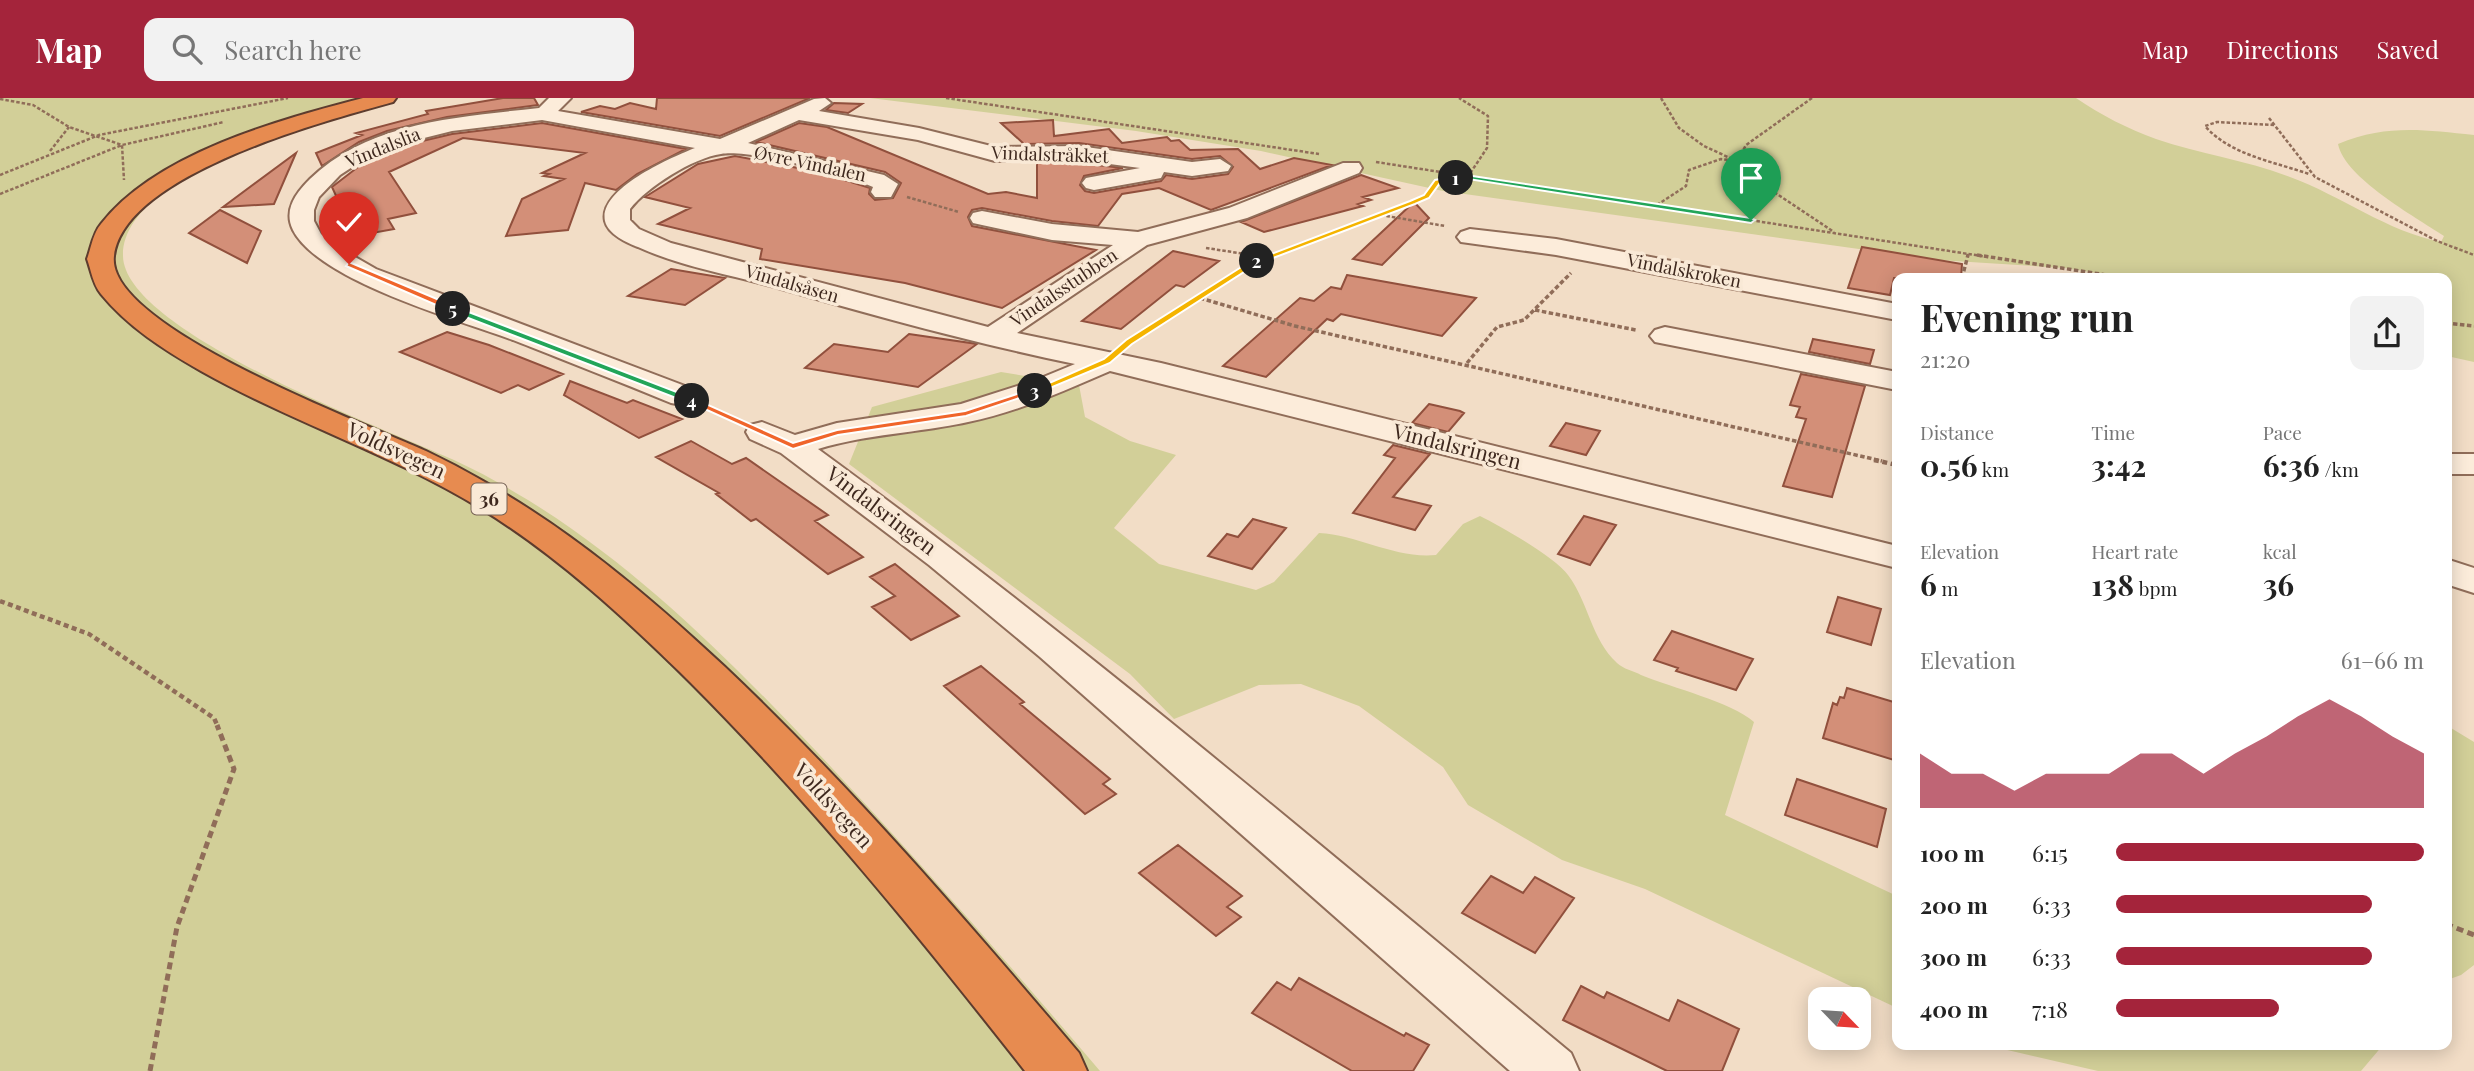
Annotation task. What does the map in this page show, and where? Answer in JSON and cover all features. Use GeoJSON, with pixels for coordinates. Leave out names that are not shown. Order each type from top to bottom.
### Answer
{"type":"FeatureCollection","features":[{"type":"Feature","properties":{"kind":"highway","name":"Voldsvegen"},"geometry":{"type":"LineString","coordinates":[[386,98],[292,125],[237,145],[177,174],[136,202],[109,230],[100,262],[114,293],[162,336],[205,362],[456,480],[535,527],[586,566],[662,631],[787,754],[922,906],[1059,1071]]}},
{"type":"Feature","properties":{"kind":"street","name":"Vindalsåsen"},"geometry":{"type":"LineString","coordinates":[[824,102],[671,169],[628,194],[618,210],[620,226],[632,235],[684,253],[992,337],[1107,361]]}},
{"type":"Feature","properties":{"kind":"street"},"geometry":{"type":"LineString","coordinates":[[554,105],[554,117],[722,146]]}},
{"type":"Feature","properties":{"kind":"street","name":"Vindalslia"},"geometry":{"type":"LineString","coordinates":[[554,105],[452,124],[379,146],[342,164],[323,178],[307,196],[300,216],[312,239],[349,264],[421,297],[682,396]]}},
{"type":"Feature","properties":{"kind":"street","name":"Vindalstråkket"},"geometry":{"type":"LineString","coordinates":[[798,114],[919,134],[986,152],[1015,156],[1061,144],[1168,167],[1192,169],[1220,166]]}},
{"type":"Feature","properties":{"kind":"street"},"geometry":{"type":"LineString","coordinates":[[1061,144],[1114,140]]}},
{"type":"Feature","properties":{"kind":"street","name":"Øvre Vindalen"},"geometry":{"type":"LineString","coordinates":[[722,146],[859,173],[886,184],[883,192]]}},
{"type":"Feature","properties":{"kind":"street"},"geometry":{"type":"LineString","coordinates":[[1133,160],[1199,146]]}},
{"type":"Feature","properties":{"kind":"street","name":"Vindalsstubben"},"geometry":{"type":"LineString","coordinates":[[992,337],[1138,240],[1246,210],[1351,162]]}},
{"type":"Feature","properties":{"kind":"street"},"geometry":{"type":"LineString","coordinates":[[1094,183],[1149,174],[1168,167]]}},
{"type":"Feature","properties":{"kind":"street","name":"Vindalsstubben"},"geometry":{"type":"LineString","coordinates":[[982,218],[1052,232],[1138,240]]}},
{"type":"Feature","properties":{"kind":"street","name":"Vindalskroken"},"geometry":{"type":"LineString","coordinates":[[1470,237],[1522,241],[1592,253],[1892,311]]}},
{"type":"Feature","properties":{"kind":"street"},"geometry":{"type":"LineString","coordinates":[[1665,336],[1892,380]]}},
{"type":"Feature","properties":{"kind":"street","name":"Vindalsringen"},"geometry":{"type":"LineString","coordinates":[[778,439],[837,433],[966,413],[1047,387],[1107,361],[1892,556]]}},
{"type":"Feature","properties":{"kind":"street","name":"Vindalsringen"},"geometry":{"type":"LineString","coordinates":[[778,439],[942,557],[1054,648],[1551,1071]]}},
{"type":"Feature","properties":{"kind":"street"},"geometry":{"type":"LineString","coordinates":[[2452,464],[2474,464]]}},
{"type":"Feature","properties":{"kind":"street"},"geometry":{"type":"LineString","coordinates":[[2452,572],[2474,581]]}},
{"type":"Feature","properties":{"kind":"path"},"geometry":{"type":"LineString","coordinates":[[0,175],[99,135],[288,98]]}},
{"type":"Feature","properties":{"kind":"path"},"geometry":{"type":"LineString","coordinates":[[946,98],[1351,162],[1439,172],[2093,273]]}},
{"type":"Feature","properties":{"kind":"path"},"geometry":{"type":"LineString","coordinates":[[1438,182],[1471,172],[1487,148],[1488,116],[1459,98]]}},
{"type":"Feature","properties":{"kind":"path"},"geometry":{"type":"LineString","coordinates":[[1661,98],[1669,115],[1679,127],[1718,155],[1737,161],[1747,174],[1835,233]]}},
{"type":"Feature","properties":{"kind":"path"},"geometry":{"type":"LineString","coordinates":[[1737,161],[1746,145],[1812,98]]}},
{"type":"Feature","properties":{"kind":"path"},"geometry":{"type":"LineString","coordinates":[[0,99],[33,105],[69,127],[122,145]]}},
{"type":"Feature","properties":{"kind":"path"},"geometry":{"type":"LineString","coordinates":[[2269,118],[2287,138],[2305,169],[2315,177]]}},
{"type":"Feature","properties":{"kind":"path"},"geometry":{"type":"LineString","coordinates":[[0,194],[122,145],[231,120]]}},
{"type":"Feature","properties":{"kind":"path"},"geometry":{"type":"LineString","coordinates":[[2275,125],[2217,122],[2205,126],[2216,138],[2230,145],[2315,177],[2437,241],[2474,255]]}},
{"type":"Feature","properties":{"kind":"path"},"geometry":{"type":"LineString","coordinates":[[48,154],[69,127]]}},
{"type":"Feature","properties":{"kind":"path"},"geometry":{"type":"LineString","coordinates":[[122,145],[123,197],[136,202]]}},
{"type":"Feature","properties":{"kind":"path"},"geometry":{"type":"LineString","coordinates":[[1656,205],[1673,197],[1686,186],[1689,170],[1721,159],[1737,161]]}},
{"type":"Feature","properties":{"kind":"path"},"geometry":{"type":"LineString","coordinates":[[1107,361],[1129,342],[1257,261],[1427,196],[1441,176],[1439,172]]}},
{"type":"Feature","properties":{"kind":"path"},"geometry":{"type":"LineString","coordinates":[[883,192],[942,204],[982,218]]}},
{"type":"Feature","properties":{"kind":"path"},"geometry":{"type":"LineString","coordinates":[[1381,215],[1455,228],[1470,237]]}},
{"type":"Feature","properties":{"kind":"path"},"geometry":{"type":"LineString","coordinates":[[1467,363],[1497,327],[1524,320],[1592,253]]}},
{"type":"Feature","properties":{"kind":"path"},"geometry":{"type":"LineString","coordinates":[[1963,273],[1968,254]]}},
{"type":"Feature","properties":{"kind":"path"},"geometry":{"type":"LineString","coordinates":[[1200,298],[1295,326],[1467,363],[1892,464]]}},
{"type":"Feature","properties":{"kind":"path"},"geometry":{"type":"LineString","coordinates":[[1534,310],[1665,336]]}},
{"type":"Feature","properties":{"kind":"path"},"geometry":{"type":"LineString","coordinates":[[2452,324],[2474,326]]}},
{"type":"Feature","properties":{"kind":"path"},"geometry":{"type":"LineString","coordinates":[[682,396],[778,439]]}},
{"type":"Feature","properties":{"kind":"path"},"geometry":{"type":"LineString","coordinates":[[0,601],[89,634],[214,718],[234,769],[177,927],[150,1071]]}},
{"type":"Feature","properties":{"kind":"path"},"geometry":{"type":"LineString","coordinates":[[2452,926],[2474,935]]}},
{"type":"Feature","properties":{"kind":"shaded area"},"geometry":{"type":"Polygon","coordinates":[[[0,98],[401,98],[284,133],[237,152],[193,173],[156,198],[132,226],[123,256],[135,285],[166,316],[266,376],[456,461],[519,495],[568,527],[645,585],[716,649],[817,752],[961,910],[1100,1071],[0,1071],[0,98]]]}},
{"type":"Feature","properties":{"kind":"shaded area"},"geometry":{"type":"Polygon","coordinates":[[[870,98],[2076,98],[2115,121],[2146,135],[2290,177],[2383,222],[2441,242],[2444,236],[2382,195],[2353,170],[2343,157],[2338,144],[2389,131],[2421,130],[2474,135],[2474,362],[2452,357],[2452,273],[2097,273],[2064,268],[1938,260],[1443,191],[1261,151],[1136,131],[870,98]]]}},
{"type":"Feature","properties":{"kind":"shaded area"},"geometry":{"type":"Polygon","coordinates":[[[1001,372],[1079,385],[1085,417],[1130,441],[1176,455],[1114,528],[1159,564],[1256,590],[1274,582],[1319,533],[1406,554],[1436,555],[1463,524],[1480,516],[1540,551],[1568,575],[1601,643],[1619,665],[1717,702],[1754,722],[1725,815],[1892,894],[1892,1006],[1871,996],[1871,987],[1853,987],[1645,889],[1562,860],[1468,805],[1443,767],[1359,706],[1301,684],[1259,685],[1174,719],[1130,674],[849,464],[872,407],[1001,372]]]}},
{"type":"Feature","properties":{"kind":"shaded area"},"geometry":{"type":"Polygon","coordinates":[[[2452,729],[2474,742],[2474,965],[2452,978],[2452,729]]]}},
{"type":"Feature","properties":{"kind":"shaded area"},"geometry":{"type":"Polygon","coordinates":[[[2008,1050],[2379,1050],[2361,1071],[2098,1071],[2008,1050]]]}},
{"type":"Feature","properties":{"kind":"building"},"geometry":{"type":"Polygon","coordinates":[[[503,98],[534,98],[538,105],[447,117],[387,131],[359,142],[322,166],[316,153],[362,135],[356,133],[428,114],[426,111],[503,98]]]}},
{"type":"Feature","properties":{"kind":"building"},"geometry":{"type":"Polygon","coordinates":[[[657,98],[810,98],[720,136],[581,112],[600,106],[615,109],[630,103],[656,109],[657,98]]]}},
{"type":"Feature","properties":{"kind":"building"},"geometry":{"type":"Polygon","coordinates":[[[834,103],[862,104],[848,113],[826,110],[834,103]]]}},
{"type":"Feature","properties":{"kind":"building"},"geometry":{"type":"Polygon","coordinates":[[[1053,120],[1054,136],[1109,129],[1122,143],[1167,137],[1171,141],[1179,140],[1190,150],[1238,149],[1260,169],[1294,158],[1332,165],[1211,210],[1159,188],[1122,194],[1098,226],[1052,221],[982,208],[972,210],[968,217],[972,226],[1096,250],[1002,308],[905,283],[760,259],[762,249],[658,224],[690,208],[645,197],[698,164],[735,156],[819,172],[870,188],[869,194],[875,200],[893,198],[901,183],[885,172],[756,142],[799,123],[827,127],[988,194],[1006,192],[1037,198],[1037,163],[1079,163],[1123,168],[1084,176],[1080,185],[1085,191],[1094,193],[1161,181],[1166,175],[1192,179],[1228,174],[1233,167],[1220,156],[1192,159],[1079,143],[1024,144],[1001,123],[1053,120]]]}},
{"type":"Feature","properties":{"kind":"building"},"geometry":{"type":"Polygon","coordinates":[[[542,123],[686,149],[637,174],[616,190],[585,183],[568,230],[506,236],[522,199],[564,179],[544,176],[549,174],[542,173],[585,153],[463,138],[389,172],[416,213],[388,219],[394,229],[367,234],[353,209],[343,211],[332,187],[367,160],[397,147],[452,134],[542,123]]]}},
{"type":"Feature","properties":{"kind":"building"},"geometry":{"type":"Polygon","coordinates":[[[296,153],[274,204],[223,207],[296,153]]]}},
{"type":"Feature","properties":{"kind":"building"},"geometry":{"type":"Polygon","coordinates":[[[1361,175],[1398,188],[1363,197],[1371,200],[1358,204],[1363,206],[1264,232],[1241,222],[1361,175]]]}},
{"type":"Feature","properties":{"kind":"building"},"geometry":{"type":"Polygon","coordinates":[[[1414,202],[1429,218],[1382,265],[1353,259],[1414,202]]]}},
{"type":"Feature","properties":{"kind":"building"},"geometry":{"type":"Polygon","coordinates":[[[220,210],[261,231],[247,263],[189,233],[220,210]]]}},
{"type":"Feature","properties":{"kind":"building"},"geometry":{"type":"Polygon","coordinates":[[[1862,247],[1962,264],[1961,273],[1892,273],[1890,295],[1848,288],[1862,247]]]}},
{"type":"Feature","properties":{"kind":"building"},"geometry":{"type":"Polygon","coordinates":[[[1173,251],[1219,261],[1184,287],[1176,285],[1121,329],[1082,321],[1173,251]]]}},
{"type":"Feature","properties":{"kind":"building"},"geometry":{"type":"Polygon","coordinates":[[[671,269],[725,278],[685,305],[628,296],[671,269]]]}},
{"type":"Feature","properties":{"kind":"building"},"geometry":{"type":"Polygon","coordinates":[[[1347,275],[1476,298],[1442,336],[1341,314],[1333,321],[1327,319],[1266,377],[1223,366],[1300,298],[1314,301],[1331,287],[1341,289],[1347,275]]]}},
{"type":"Feature","properties":{"kind":"building"},"geometry":{"type":"Polygon","coordinates":[[[447,332],[563,374],[529,390],[518,385],[501,393],[400,352],[447,332]]]}},
{"type":"Feature","properties":{"kind":"building"},"geometry":{"type":"Polygon","coordinates":[[[909,334],[977,344],[918,387],[805,368],[834,344],[888,352],[909,334]]]}},
{"type":"Feature","properties":{"kind":"building"},"geometry":{"type":"Polygon","coordinates":[[[1813,339],[1874,350],[1870,364],[1809,352],[1813,339]]]}},
{"type":"Feature","properties":{"kind":"building"},"geometry":{"type":"Polygon","coordinates":[[[1801,374],[1865,386],[1832,497],[1783,486],[1806,419],[1796,417],[1800,407],[1790,405],[1801,374]]]}},
{"type":"Feature","properties":{"kind":"building"},"geometry":{"type":"Polygon","coordinates":[[[570,381],[627,403],[633,400],[682,419],[639,438],[564,395],[570,381]]]}},
{"type":"Feature","properties":{"kind":"building"},"geometry":{"type":"Polygon","coordinates":[[[1429,404],[1464,413],[1448,432],[1412,423],[1429,404]]]}},
{"type":"Feature","properties":{"kind":"building"},"geometry":{"type":"Polygon","coordinates":[[[1566,423],[1600,431],[1586,455],[1550,446],[1566,423]]]}},
{"type":"Feature","properties":{"kind":"building"},"geometry":{"type":"Polygon","coordinates":[[[691,441],[732,464],[746,458],[828,515],[815,521],[863,557],[828,574],[756,519],[751,521],[716,494],[719,493],[656,457],[691,441]]]}},
{"type":"Feature","properties":{"kind":"building"},"geometry":{"type":"Polygon","coordinates":[[[1393,445],[1430,454],[1393,497],[1431,506],[1415,530],[1353,513],[1395,458],[1384,455],[1393,445]]]}},
{"type":"Feature","properties":{"kind":"building"},"geometry":{"type":"Polygon","coordinates":[[[1584,516],[1616,525],[1590,565],[1558,554],[1584,516]]]}},
{"type":"Feature","properties":{"kind":"building"},"geometry":{"type":"Polygon","coordinates":[[[1253,519],[1286,528],[1252,569],[1208,556],[1227,534],[1238,537],[1253,519]]]}},
{"type":"Feature","properties":{"kind":"building"},"geometry":{"type":"Polygon","coordinates":[[[895,564],[959,616],[911,640],[872,607],[895,596],[870,577],[895,564]]]}},
{"type":"Feature","properties":{"kind":"building"},"geometry":{"type":"Polygon","coordinates":[[[1838,597],[1881,609],[1871,645],[1827,632],[1838,597]]]}},
{"type":"Feature","properties":{"kind":"building"},"geometry":{"type":"Polygon","coordinates":[[[1672,631],[1753,659],[1736,690],[1676,671],[1678,668],[1654,660],[1672,631]]]}},
{"type":"Feature","properties":{"kind":"building"},"geometry":{"type":"Polygon","coordinates":[[[981,666],[1024,702],[1020,704],[1110,779],[1103,784],[1116,794],[1085,814],[944,686],[981,666]]]}},
{"type":"Feature","properties":{"kind":"building"},"geometry":{"type":"Polygon","coordinates":[[[1847,688],[1892,702],[1892,759],[1823,738],[1833,703],[1837,705],[1840,697],[1844,698],[1847,688]]]}},
{"type":"Feature","properties":{"kind":"building"},"geometry":{"type":"Polygon","coordinates":[[[1797,779],[1886,809],[1877,847],[1785,815],[1797,779]]]}},
{"type":"Feature","properties":{"kind":"building"},"geometry":{"type":"Polygon","coordinates":[[[1178,845],[1242,896],[1227,907],[1241,917],[1216,936],[1139,873],[1178,845]]]}},
{"type":"Feature","properties":{"kind":"building"},"geometry":{"type":"Polygon","coordinates":[[[1491,876],[1523,893],[1535,877],[1574,898],[1535,953],[1462,913],[1491,876]]]}},
{"type":"Feature","properties":{"kind":"building"},"geometry":{"type":"Polygon","coordinates":[[[1299,978],[1404,1036],[1406,1033],[1429,1045],[1413,1071],[1352,1071],[1252,1013],[1277,982],[1291,990],[1299,978]]]}},
{"type":"Feature","properties":{"kind":"building"},"geometry":{"type":"Polygon","coordinates":[[[1581,986],[1604,998],[1607,992],[1669,1021],[1678,1000],[1739,1029],[1722,1071],[1667,1071],[1563,1020],[1581,986]]]}},
{"type":"Feature","properties":{"kind":"route"},"geometry":{"type":"LineString","coordinates":[[349,264],[421,297],[682,396],[793,446],[812,438],[837,433],[930,421],[966,413],[1047,387],[1107,361],[1129,342],[1257,261],[1287,252],[1413,202],[1432,192],[1438,182],[1461,176],[1751,220]]}}]}
